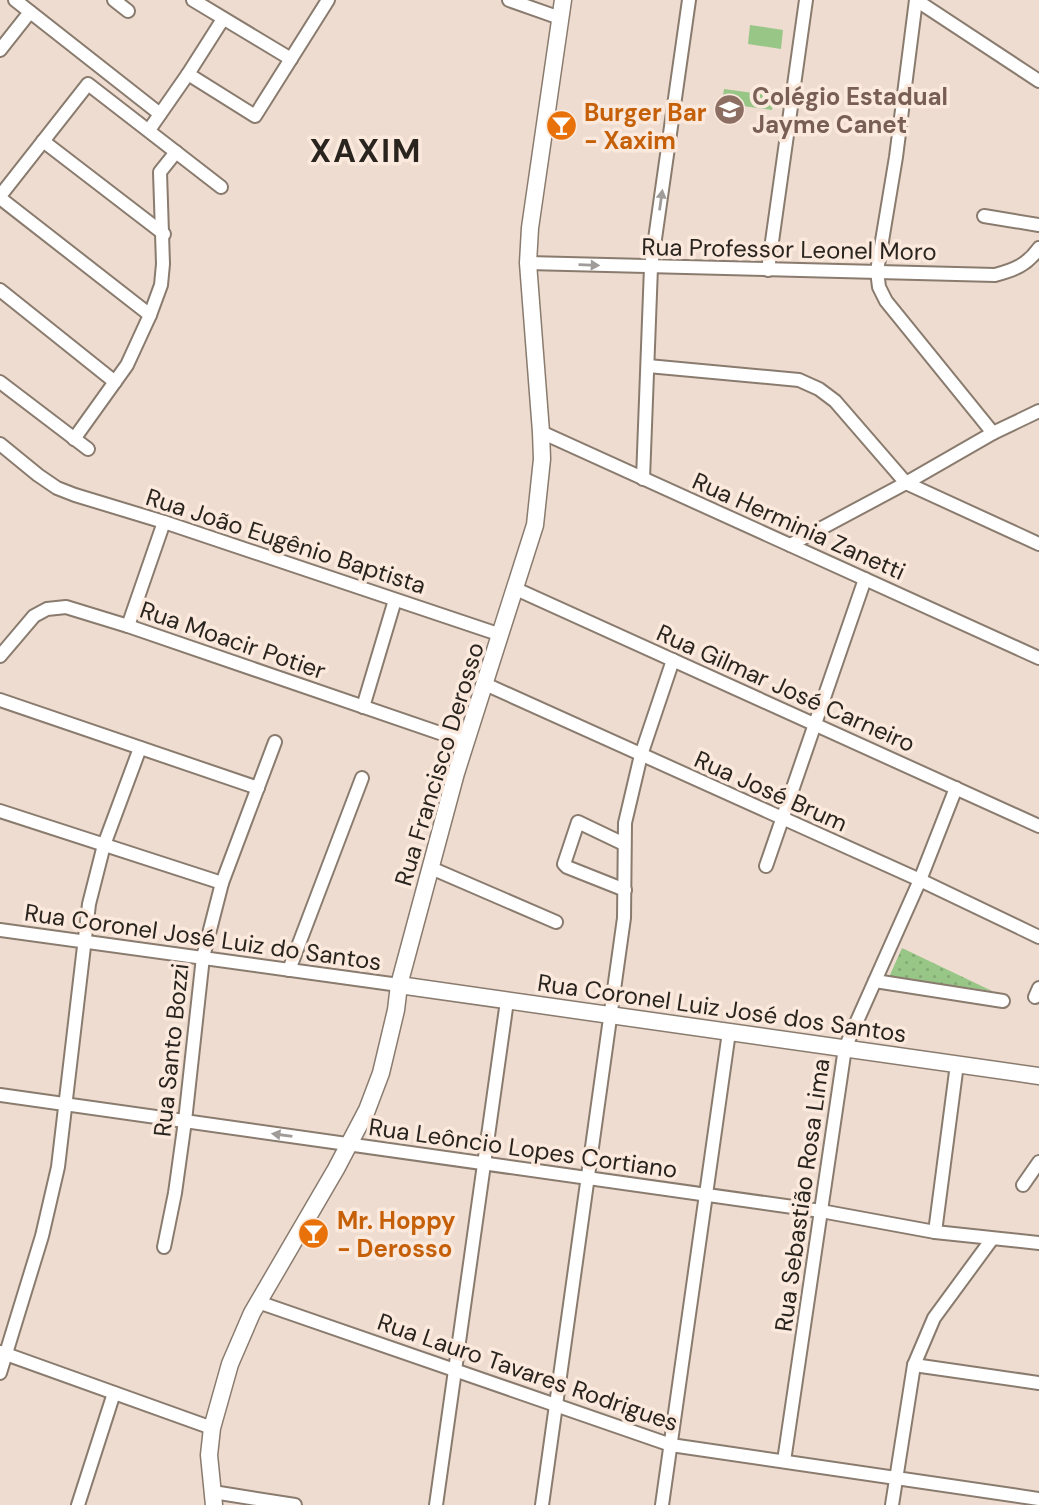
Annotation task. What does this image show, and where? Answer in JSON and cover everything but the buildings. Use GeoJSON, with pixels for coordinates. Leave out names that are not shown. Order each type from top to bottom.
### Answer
{"type":"FeatureCollection","features":[{"type":"Feature","properties":{"kind":"main road","name":"Rua Francisco Derosso"},"geometry":{"type":"LineString","coordinates":[[213,1499],[209,1455],[212,1428],[230,1364],[258,1303],[368,1110],[381,1073],[399,985],[466,743],[535,525],[541,469],[541,432],[527,263],[563,0]]}},
{"type":"Feature","properties":{"kind":"main road","name":"Rua Coronel Luiz José dos Santos"},"geometry":{"type":"LineString","coordinates":[[399,985],[1039,1076]]}},
{"type":"Feature","properties":{"kind":"street"},"geometry":{"type":"LineString","coordinates":[[114,0],[128,11]]}},
{"type":"Feature","properties":{"kind":"street"},"geometry":{"type":"LineString","coordinates":[[193,0],[291,59]]}},
{"type":"Feature","properties":{"kind":"street"},"geometry":{"type":"LineString","coordinates":[[188,74],[255,117],[327,0]]}},
{"type":"Feature","properties":{"kind":"street"},"geometry":{"type":"LineString","coordinates":[[509,0],[560,18]]}},
{"type":"Feature","properties":{"kind":"street"},"geometry":{"type":"LineString","coordinates":[[643,479],[651,267],[690,0]]}},
{"type":"Feature","properties":{"kind":"street"},"geometry":{"type":"LineString","coordinates":[[768,270],[806,0]]}},
{"type":"Feature","properties":{"kind":"street"},"geometry":{"type":"LineString","coordinates":[[993,433],[886,301],[879,287],[877,271],[896,157],[916,0],[1039,81]]}},
{"type":"Feature","properties":{"kind":"street"},"geometry":{"type":"LineString","coordinates":[[0,51],[24,5],[160,114]]}},
{"type":"Feature","properties":{"kind":"street"},"geometry":{"type":"LineString","coordinates":[[149,130],[223,19]]}},
{"type":"Feature","properties":{"kind":"street"},"geometry":{"type":"LineString","coordinates":[[99,67],[0,197],[150,315]]}},
{"type":"Feature","properties":{"kind":"street"},"geometry":{"type":"LineString","coordinates":[[88,84],[221,187]]}},
{"type":"Feature","properties":{"kind":"street"},"geometry":{"type":"LineString","coordinates":[[121,109],[127,90]]}},
{"type":"Feature","properties":{"kind":"street"},"geometry":{"type":"LineString","coordinates":[[43,141],[164,234]]}},
{"type":"Feature","properties":{"kind":"street"},"geometry":{"type":"LineString","coordinates":[[74,439],[127,365],[161,285],[164,234],[160,172],[176,152]]}},
{"type":"Feature","properties":{"kind":"street"},"geometry":{"type":"LineString","coordinates":[[146,220],[163,210]]}},
{"type":"Feature","properties":{"kind":"street"},"geometry":{"type":"LineString","coordinates":[[984,216],[1039,225]]}},
{"type":"Feature","properties":{"kind":"street","name":"Rua Professor Leonel Moro"},"geometry":{"type":"LineString","coordinates":[[527,263],[995,275],[1017,269],[1030,261],[1039,248]]}},
{"type":"Feature","properties":{"kind":"street"},"geometry":{"type":"LineString","coordinates":[[0,290],[115,382]]}},
{"type":"Feature","properties":{"kind":"street"},"geometry":{"type":"LineString","coordinates":[[100,370],[127,365]]}},
{"type":"Feature","properties":{"kind":"street"},"geometry":{"type":"LineString","coordinates":[[648,366],[799,380],[819,389],[835,401],[906,483],[1039,544]]}},
{"type":"Feature","properties":{"kind":"street"},"geometry":{"type":"LineString","coordinates":[[0,382],[88,449]]}},
{"type":"Feature","properties":{"kind":"street"},"geometry":{"type":"LineString","coordinates":[[790,545],[993,433],[1039,411]]}},
{"type":"Feature","properties":{"kind":"street","name":"Rua Herminia Zanetti"},"geometry":{"type":"LineString","coordinates":[[541,432],[1039,658]]}},
{"type":"Feature","properties":{"kind":"street","name":"Rua João Eugênio Baptista"},"geometry":{"type":"LineString","coordinates":[[0,444],[57,488],[501,635]]}},
{"type":"Feature","properties":{"kind":"street"},"geometry":{"type":"LineString","coordinates":[[128,626],[164,522]]}},
{"type":"Feature","properties":{"kind":"street"},"geometry":{"type":"LineString","coordinates":[[766,866],[865,579]]}},
{"type":"Feature","properties":{"kind":"street","name":"Rua Gilmar José Carneiro"},"geometry":{"type":"LineString","coordinates":[[516,589],[1039,826]]}},
{"type":"Feature","properties":{"kind":"street"},"geometry":{"type":"LineString","coordinates":[[363,707],[395,600]]}},
{"type":"Feature","properties":{"kind":"street","name":"Rua Moacir Potier"},"geometry":{"type":"LineString","coordinates":[[1,652],[34,616],[47,609],[66,607],[466,743]]}},
{"type":"Feature","properties":{"kind":"street"},"geometry":{"type":"LineString","coordinates":[[542,1505],[611,1015],[625,890],[625,823],[641,755],[673,660]]}},
{"type":"Feature","properties":{"kind":"street","name":"Rua José Brum"},"geometry":{"type":"LineString","coordinates":[[485,684],[920,880],[1039,937]]}},
{"type":"Feature","properties":{"kind":"street"},"geometry":{"type":"LineString","coordinates":[[0,699],[258,788]]}},
{"type":"Feature","properties":{"kind":"street","name":"Rua Santo Bozzi"},"geometry":{"type":"LineString","coordinates":[[164,1247],[175,1194],[185,1121],[203,957],[222,884],[275,743]]}},
{"type":"Feature","properties":{"kind":"street"},"geometry":{"type":"LineString","coordinates":[[0,1373],[3,1353],[51,1199],[89,904],[104,845],[139,748]]}},
{"type":"Feature","properties":{"kind":"street"},"geometry":{"type":"LineString","coordinates":[[289,970],[362,778]]}},
{"type":"Feature","properties":{"kind":"street","name":"Rua Sebastião Rosa Lima"},"geometry":{"type":"LineString","coordinates":[[783,1461],[845,1048],[920,880],[956,788]]}},
{"type":"Feature","properties":{"kind":"street"},"geometry":{"type":"LineString","coordinates":[[0,811],[222,884]]}},
{"type":"Feature","properties":{"kind":"street"},"geometry":{"type":"LineString","coordinates":[[624,844],[578,822],[564,864],[625,890]]}},
{"type":"Feature","properties":{"kind":"street"},"geometry":{"type":"LineString","coordinates":[[431,868],[556,922]]}},
{"type":"Feature","properties":{"kind":"street","name":"Rua Coronel José Luiz do Santos"},"geometry":{"type":"LineString","coordinates":[[0,930],[399,985]]}},
{"type":"Feature","properties":{"kind":"street"},"geometry":{"type":"LineString","coordinates":[[875,981],[1003,1001]]}},
{"type":"Feature","properties":{"kind":"street"},"geometry":{"type":"LineString","coordinates":[[436,1505],[507,1000]]}},
{"type":"Feature","properties":{"kind":"street"},"geometry":{"type":"LineString","coordinates":[[662,1505],[729,1032]]}},
{"type":"Feature","properties":{"kind":"street"},"geometry":{"type":"LineString","coordinates":[[935,1232],[957,1065]]}},
{"type":"Feature","properties":{"kind":"street","name":"Rua Leôncio Lopes Cortiano"},"geometry":{"type":"LineString","coordinates":[[0,1095],[821,1211],[935,1232],[1039,1244]]}},
{"type":"Feature","properties":{"kind":"street"},"geometry":{"type":"LineString","coordinates":[[1023,1185],[1039,1162]]}},
{"type":"Feature","properties":{"kind":"street"},"geometry":{"type":"LineString","coordinates":[[892,1505],[914,1365],[934,1318],[992,1239]]}},
{"type":"Feature","properties":{"kind":"street","name":"Rua Lauro Tavares Rodrigues"},"geometry":{"type":"LineString","coordinates":[[258,1303],[671,1445],[1039,1499]]}},
{"type":"Feature","properties":{"kind":"street"},"geometry":{"type":"LineString","coordinates":[[3,1353],[212,1428]]}},
{"type":"Feature","properties":{"kind":"street"},"geometry":{"type":"LineString","coordinates":[[914,1365],[1039,1383]]}},
{"type":"Feature","properties":{"kind":"street"},"geometry":{"type":"LineString","coordinates":[[78,1505],[114,1393]]}},
{"type":"Feature","properties":{"kind":"street"},"geometry":{"type":"LineString","coordinates":[[213,1499],[295,1505]]}},
{"type":"Feature","properties":{"kind":"green space"},"geometry":{"type":"Polygon","coordinates":[[[750,25],[783,30],[781,49],[748,44],[750,25]]]}},
{"type":"Feature","properties":{"kind":"green space"},"geometry":{"type":"Polygon","coordinates":[[[724,89],[774,96],[772,110],[722,103],[724,89]]]}},
{"type":"Feature","properties":{"kind":"green space"},"geometry":{"type":"Polygon","coordinates":[[[902,948],[992,991],[889,977],[902,948]]]}},
{"type":"Feature","properties":{"kind":"place","name":"Colégio Estadual Jayme Canet"},"geometry":{"type":"Point","coordinates":[729,110]}},
{"type":"Feature","properties":{"kind":"place","name":"Burger Bar - Xaxim"},"geometry":{"type":"Point","coordinates":[561,126]}},
{"type":"Feature","properties":{"kind":"place","name":"Mr. Hoppy - Derosso"},"geometry":{"type":"Point","coordinates":[314,1234]}},
{"type":"Feature","properties":{"kind":"district","name":"XAXIM"},"geometry":{"type":"Point","coordinates":[366,151]}}]}
